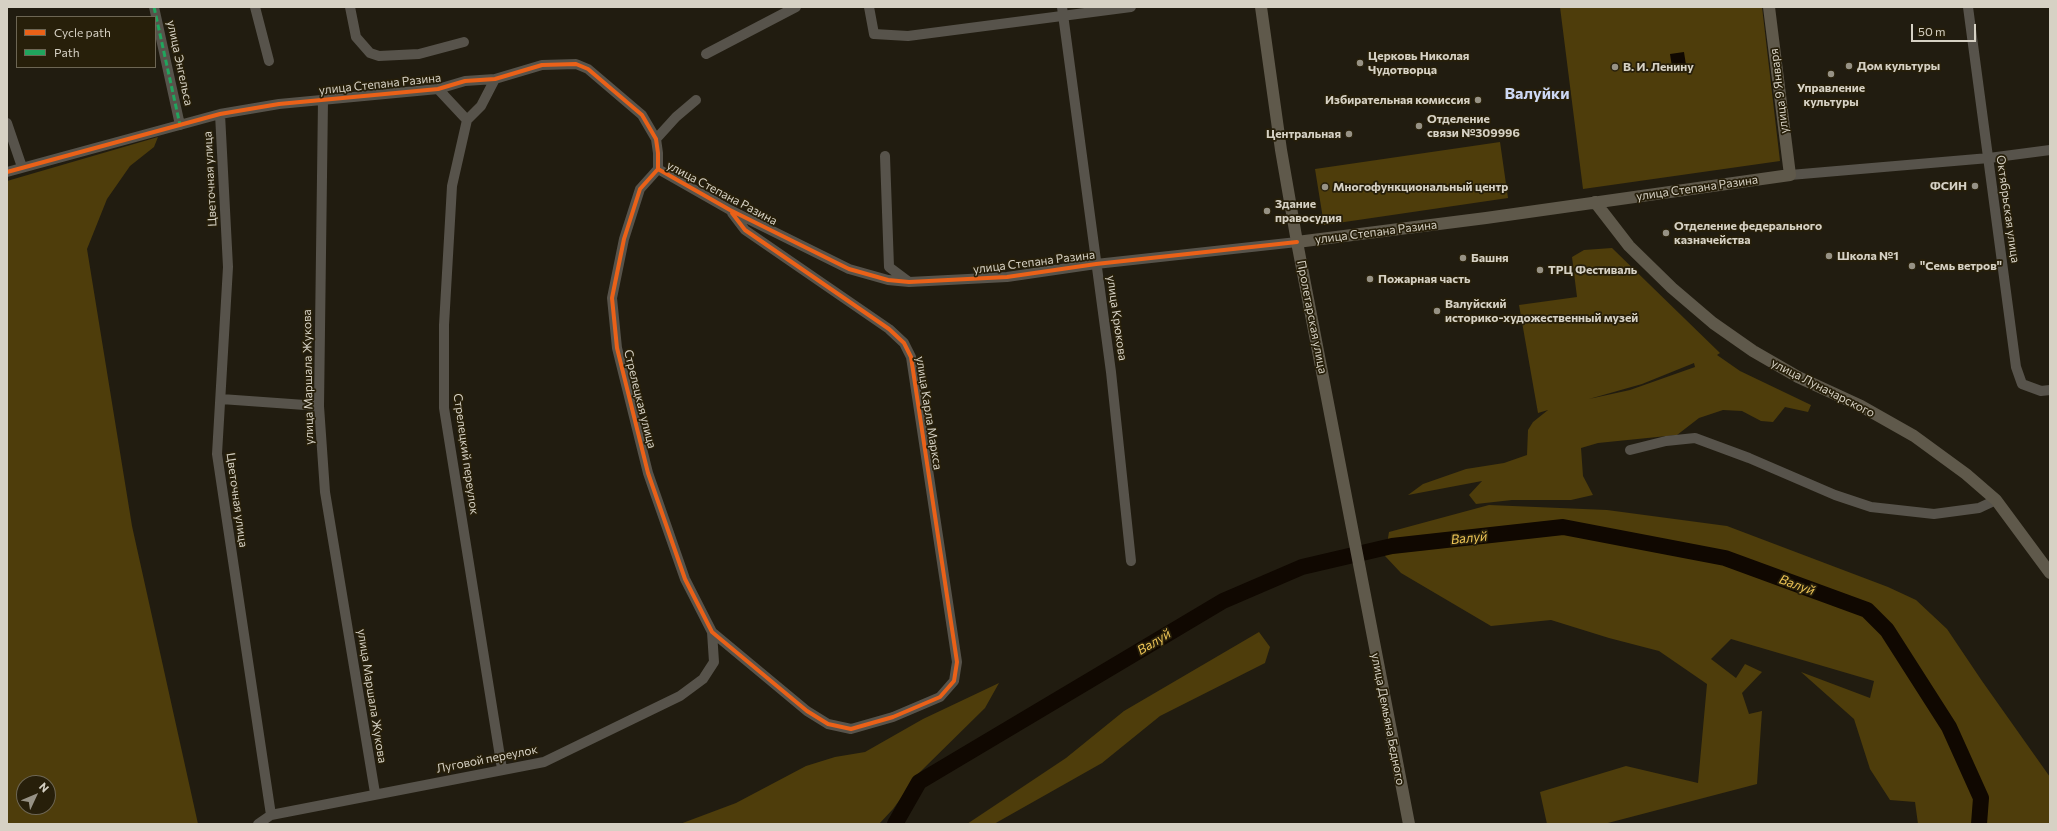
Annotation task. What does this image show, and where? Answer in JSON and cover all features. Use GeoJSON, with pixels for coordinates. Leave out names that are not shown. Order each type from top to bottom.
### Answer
{"type":"FeatureCollection","features":[{"type":"Feature","properties":{"kind":"main road","name":"Пролетарская улица"},"geometry":{"type":"LineString","coordinates":[[1261,7],[1281,150],[1297,242],[1368,613]]}},
{"type":"Feature","properties":{"kind":"main road","name":"улица 9 Января"},"geometry":{"type":"LineString","coordinates":[[1769,7],[1790,175]]}},
{"type":"Feature","properties":{"kind":"main road","name":"улица Степана Разина"},"geometry":{"type":"LineString","coordinates":[[1297,242],[1790,175]]}},
{"type":"Feature","properties":{"kind":"main road","name":"улица Луначарского"},"geometry":{"type":"LineString","coordinates":[[1595,202],[1629,246],[1672,288],[1713,323],[1753,351],[1792,373],[1861,406],[1914,436],[1966,474],[1996,500],[2050,573]]}},
{"type":"Feature","properties":{"kind":"main road","name":"улица Демьяна Бедного"},"geometry":{"type":"LineString","coordinates":[[1368,613],[1409,824]]}},
{"type":"Feature","properties":{"kind":"street"},"geometry":{"type":"LineString","coordinates":[[255,7],[269,61]]}},
{"type":"Feature","properties":{"kind":"street"},"geometry":{"type":"LineString","coordinates":[[350,7],[356,37],[370,53],[379,56],[419,54],[464,42]]}},
{"type":"Feature","properties":{"kind":"street"},"geometry":{"type":"LineString","coordinates":[[706,54],[796,7]]}},
{"type":"Feature","properties":{"kind":"street"},"geometry":{"type":"LineString","coordinates":[[869,7],[874,34],[908,36],[1063,11],[1131,7]]}},
{"type":"Feature","properties":{"kind":"street","name":"Октябрьская улица"},"geometry":{"type":"LineString","coordinates":[[1968,7],[2016,367],[2022,384],[2041,391],[2050,390]]}},
{"type":"Feature","properties":{"kind":"street","name":"улица Крюкова"},"geometry":{"type":"LineString","coordinates":[[1063,11],[1111,372],[1131,561]]}},
{"type":"Feature","properties":{"kind":"street","name":"улица Энгельса"},"geometry":{"type":"LineString","coordinates":[[156,16],[180,125]]}},
{"type":"Feature","properties":{"kind":"street","name":"улица Степана Разина"},"geometry":{"type":"LineString","coordinates":[[7,172],[220,114],[278,104],[438,89],[465,81],[495,79],[542,65],[576,64],[588,70],[642,115],[656,139],[658,169],[730,210],[849,270],[888,280],[909,282],[1007,277],[1096,264],[1297,242]]}},
{"type":"Feature","properties":{"kind":"street"},"geometry":{"type":"LineString","coordinates":[[438,89],[467,120],[481,106],[495,79]]}},
{"type":"Feature","properties":{"kind":"street","name":"улица Маршала Жукова"},"geometry":{"type":"LineString","coordinates":[[323,100],[319,406],[325,492],[375,793]]}},
{"type":"Feature","properties":{"kind":"street"},"geometry":{"type":"LineString","coordinates":[[656,139],[676,117],[696,100]]}},
{"type":"Feature","properties":{"kind":"street","name":"Цветочная улица"},"geometry":{"type":"LineString","coordinates":[[220,114],[228,267],[217,454],[271,815]]}},
{"type":"Feature","properties":{"kind":"street","name":"Стрелецкий переулок"},"geometry":{"type":"LineString","coordinates":[[467,120],[452,186],[444,325],[444,408],[502,769]]}},
{"type":"Feature","properties":{"kind":"street"},"geometry":{"type":"LineString","coordinates":[[7,123],[22,167]]}},
{"type":"Feature","properties":{"kind":"street","name":"улица Степана Разина"},"geometry":{"type":"LineString","coordinates":[[1790,175],[1988,158],[2050,150]]}},
{"type":"Feature","properties":{"kind":"street"},"geometry":{"type":"LineString","coordinates":[[885,156],[890,267],[909,282]]}},
{"type":"Feature","properties":{"kind":"street","name":"Стрелецкая улица"},"geometry":{"type":"LineString","coordinates":[[658,169],[640,188],[624,239],[612,298],[616,348],[648,473],[685,579],[712,632]]}},
{"type":"Feature","properties":{"kind":"street","name":"улица Карла Маркса"},"geometry":{"type":"LineString","coordinates":[[712,632],[807,711],[828,724],[852,729],[893,717],[940,697],[954,681],[957,662],[911,357],[904,343],[889,329],[745,230],[730,210]]}},
{"type":"Feature","properties":{"kind":"street"},"geometry":{"type":"LineString","coordinates":[[221,399],[319,406]]}},
{"type":"Feature","properties":{"kind":"street"},"geometry":{"type":"LineString","coordinates":[[1630,450],[1666,442],[1694,438],[1749,458],[1835,495],[1872,508],[1934,514],[1979,508],[1996,500]]}},
{"type":"Feature","properties":{"kind":"street","name":"Луговой переулок"},"geometry":{"type":"LineString","coordinates":[[258,824],[271,815],[375,793],[544,762],[680,696],[703,679],[714,662],[712,632]]}},
{"type":"Feature","properties":{"kind":"shaded area"},"geometry":{"type":"Polygon","coordinates":[[[1560,7],[1762,7],[1780,161],[1583,189],[1560,7]]]}},
{"type":"Feature","properties":{"kind":"shaded area"},"geometry":{"type":"Polygon","coordinates":[[[1684,52],[1686,65],[1672,67],[1670,54],[1684,52]]]}},
{"type":"Feature","properties":{"kind":"shaded area"},"geometry":{"type":"Polygon","coordinates":[[[158,137],[154,147],[130,166],[107,199],[87,249],[132,526],[198,824],[7,824],[7,181],[158,137]]]}},
{"type":"Feature","properties":{"kind":"shaded area"},"geometry":{"type":"Polygon","coordinates":[[[1500,142],[1508,198],[1324,225],[1315,169],[1500,142]]]}},
{"type":"Feature","properties":{"kind":"shaded area"},"geometry":{"type":"Polygon","coordinates":[[[1612,248],[1720,353],[1717,355],[1740,371],[1811,405],[1808,412],[1785,407],[1773,422],[1761,421],[1742,411],[1723,410],[1699,418],[1677,435],[1598,443],[1581,448],[1583,476],[1593,495],[1571,500],[1512,500],[1476,504],[1469,495],[1482,481],[1408,495],[1423,484],[1466,469],[1504,463],[1527,455],[1528,430],[1533,422],[1548,410],[1538,413],[1519,305],[1577,297],[1572,257],[1584,250],[1612,248]],[[1694,363],[1642,384],[1589,399],[1630,390],[1695,367],[1694,363]]]}},
{"type":"Feature","properties":{"kind":"shaded area"},"geometry":{"type":"Polygon","coordinates":[[[1489,505],[1607,510],[1727,526],[1888,587],[1916,600],[1947,629],[2050,777],[2050,824],[1918,824],[1915,802],[1890,800],[1870,769],[1854,719],[1801,672],[1870,698],[1874,681],[1731,639],[1711,659],[1736,678],[1745,664],[1762,672],[1742,693],[1749,714],[1762,711],[1757,784],[1604,824],[1547,824],[1540,792],[1626,766],[1698,783],[1707,684],[1659,651],[1609,638],[1551,620],[1491,626],[1401,573],[1385,556],[1389,532],[1489,505]]]}},
{"type":"Feature","properties":{"kind":"shaded area"},"geometry":{"type":"Polygon","coordinates":[[[1259,632],[1270,647],[1265,663],[1160,716],[1102,763],[994,824],[967,824],[1066,758],[1124,711],[1259,632]]]}},
{"type":"Feature","properties":{"kind":"shaded area"},"geometry":{"type":"Polygon","coordinates":[[[999,683],[985,708],[920,772],[893,809],[879,824],[680,824],[736,803],[806,766],[835,757],[865,752],[923,719],[999,683]]]}},
{"type":"Feature","properties":{"kind":"waterway","name":"Валуй"},"geometry":{"type":"LineString","coordinates":[[895,824],[919,782],[1223,601],[1302,567],[1392,546],[1563,527],[1725,558],[1867,610],[1887,630],[1949,727],[1981,798],[1979,824]]}},
{"type":"Feature","properties":{"kind":"marked path"},"geometry":{"type":"LineString","coordinates":[[154,7],[156,16]]}},
{"type":"Feature","properties":{"kind":"marked path"},"geometry":{"type":"LineString","coordinates":[[156,16],[180,125]]}},
{"type":"Feature","properties":{"kind":"cycle path"},"geometry":{"type":"LineString","coordinates":[[7,172],[220,114],[279,104],[438,89],[465,81],[495,79],[542,65],[576,64],[588,69],[642,115],[656,139],[658,169],[730,210],[849,269],[888,280],[909,282],[1007,277],[1096,264],[1297,242]]}},
{"type":"Feature","properties":{"kind":"cycle path"},"geometry":{"type":"LineString","coordinates":[[658,169],[640,189],[624,239],[612,298],[617,348],[648,473],[685,579],[712,632],[807,711],[828,724],[851,729],[893,717],[940,697],[954,681],[957,662],[911,357],[904,343],[889,329],[745,230],[732,213]]}},
{"type":"Feature","properties":{"kind":"place","name":"Церковь Николая Чудотворца"},"geometry":{"type":"Point","coordinates":[1360,63]}},
{"type":"Feature","properties":{"kind":"place","name":"Дом культуры"},"geometry":{"type":"Point","coordinates":[1849,66]}},
{"type":"Feature","properties":{"kind":"place","name":"В. И. Ленину"},"geometry":{"type":"Point","coordinates":[1615,67]}},
{"type":"Feature","properties":{"kind":"place","name":"Управление культуры"},"geometry":{"type":"Point","coordinates":[1831,74]}},
{"type":"Feature","properties":{"kind":"place","name":"Избирательная комиссия"},"geometry":{"type":"Point","coordinates":[1478,100]}},
{"type":"Feature","properties":{"kind":"place","name":"Отделение связи №309996"},"geometry":{"type":"Point","coordinates":[1419,126]}},
{"type":"Feature","properties":{"kind":"place","name":"Центральная"},"geometry":{"type":"Point","coordinates":[1349,134]}},
{"type":"Feature","properties":{"kind":"place","name":"ФСИН"},"geometry":{"type":"Point","coordinates":[1975,186]}},
{"type":"Feature","properties":{"kind":"place","name":"Многофункциональный центр"},"geometry":{"type":"Point","coordinates":[1325,187]}},
{"type":"Feature","properties":{"kind":"place","name":"Здание правосудия"},"geometry":{"type":"Point","coordinates":[1267,211]}},
{"type":"Feature","properties":{"kind":"place","name":"Отделение федерального казначейства"},"geometry":{"type":"Point","coordinates":[1666,233]}},
{"type":"Feature","properties":{"kind":"place","name":"Школа №1"},"geometry":{"type":"Point","coordinates":[1829,256]}},
{"type":"Feature","properties":{"kind":"place","name":"Башня"},"geometry":{"type":"Point","coordinates":[1463,258]}},
{"type":"Feature","properties":{"kind":"place","name":"\"Семь ветров\""},"geometry":{"type":"Point","coordinates":[1912,266]}},
{"type":"Feature","properties":{"kind":"place","name":"ТРЦ Фестиваль"},"geometry":{"type":"Point","coordinates":[1540,270]}},
{"type":"Feature","properties":{"kind":"place","name":"Пожарная часть"},"geometry":{"type":"Point","coordinates":[1370,279]}},
{"type":"Feature","properties":{"kind":"place","name":"Валуйский историко-художественный музей"},"geometry":{"type":"Point","coordinates":[1437,311]}},
{"type":"Feature","properties":{"kind":"district","name":"Валуйки"},"geometry":{"type":"Point","coordinates":[1537,94]}}]}
